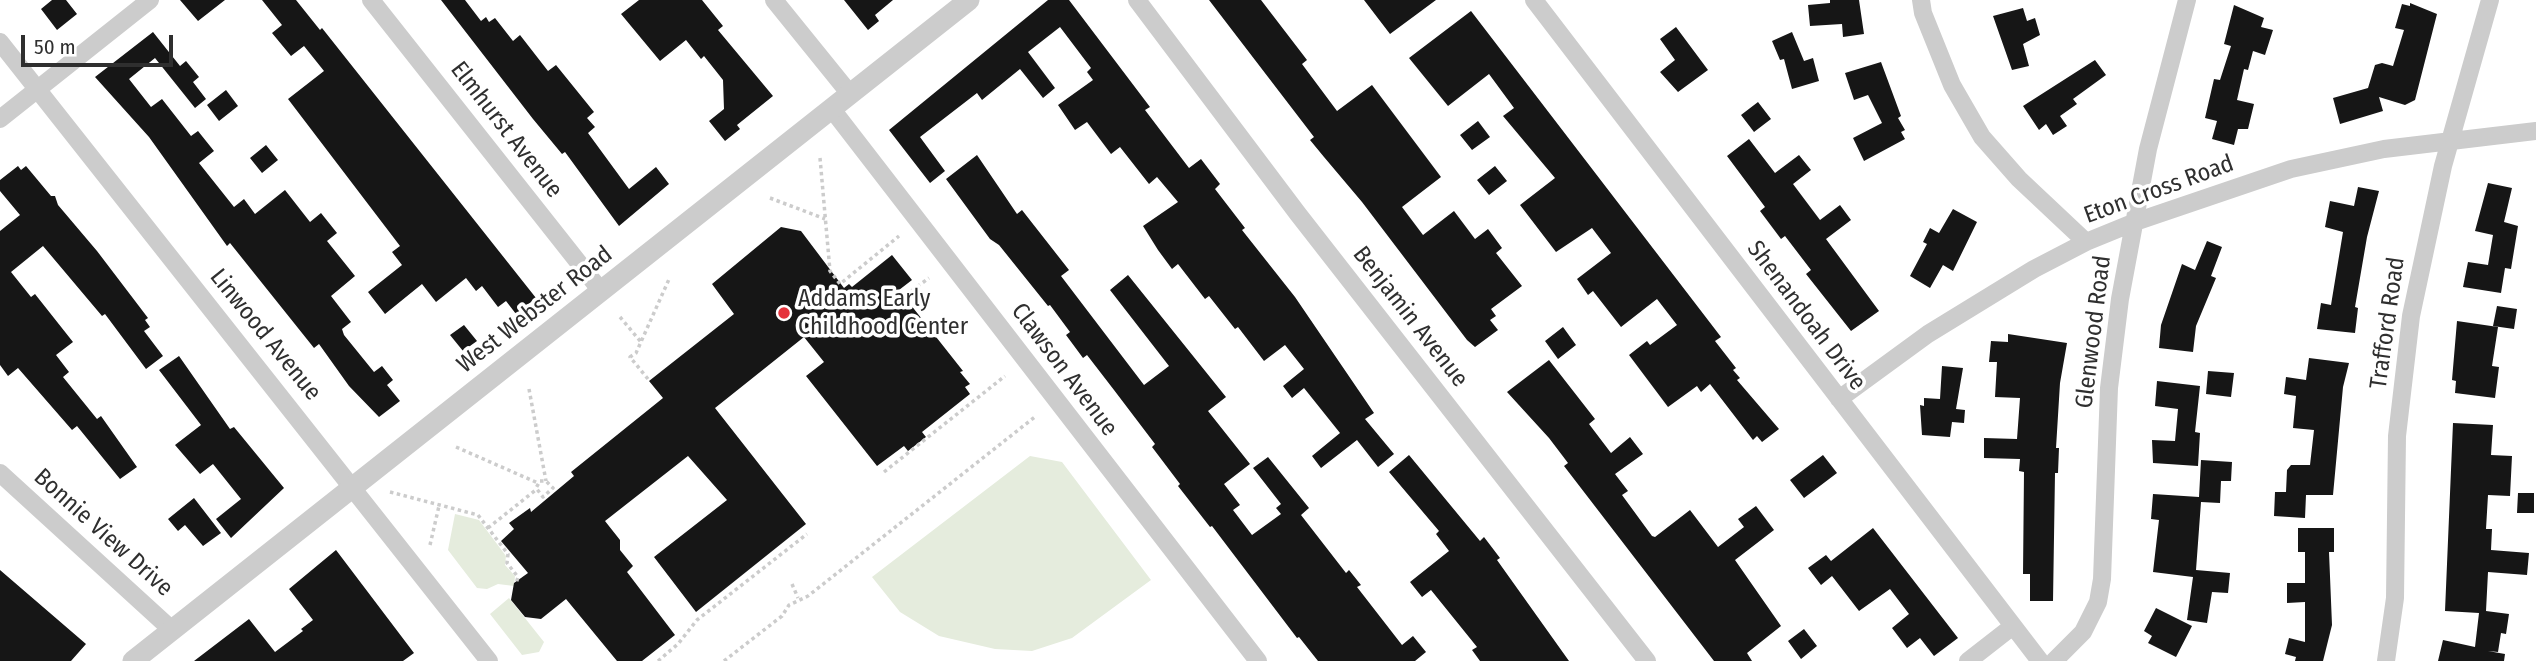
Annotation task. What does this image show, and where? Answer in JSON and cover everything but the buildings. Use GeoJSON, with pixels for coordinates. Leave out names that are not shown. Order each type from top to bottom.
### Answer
{"type":"FeatureCollection","features":[{"type":"Feature","properties":{"kind":"street"},"geometry":{"type":"LineString","coordinates":[[0,119],[150,0]]}},
{"type":"Feature","properties":{"kind":"street","name":"Elmhurst Avenue"},"geometry":{"type":"LineString","coordinates":[[371,0],[601,291]]}},
{"type":"Feature","properties":{"kind":"street"},"geometry":{"type":"LineString","coordinates":[[774,0],[850,94]]}},
{"type":"Feature","properties":{"kind":"street","name":"West Webster Road"},"geometry":{"type":"LineString","coordinates":[[139,659],[172,630],[969,0]]}},
{"type":"Feature","properties":{"kind":"street","name":"Benjamin Avenue"},"geometry":{"type":"LineString","coordinates":[[1137,0],[1298,214],[1647,661]]}},
{"type":"Feature","properties":{"kind":"street","name":"Shenandoah Drive"},"geometry":{"type":"LineString","coordinates":[[1534,0],[2040,661]]}},
{"type":"Feature","properties":{"kind":"street"},"geometry":{"type":"LineString","coordinates":[[1921,0],[1923,13],[1952,85],[1982,137],[2019,179],[2086,242]]}},
{"type":"Feature","properties":{"kind":"street","name":"Glenwood Road"},"geometry":{"type":"LineString","coordinates":[[2054,661],[2083,632],[2098,602],[2102,579],[2109,388],[2135,222],[2165,75],[2187,0]]}},
{"type":"Feature","properties":{"kind":"street","name":"Trafford Road"},"geometry":{"type":"LineString","coordinates":[[2386,661],[2395,598],[2397,436],[2411,316],[2449,140],[2490,0]]}},
{"type":"Feature","properties":{"kind":"street","name":"Linwood Avenue"},"geometry":{"type":"LineString","coordinates":[[0,43],[354,487],[489,661]]}},
{"type":"Feature","properties":{"kind":"street","name":"Clawson Avenue"},"geometry":{"type":"LineString","coordinates":[[831,108],[1258,661]]}},
{"type":"Feature","properties":{"kind":"street","name":"Eton Cross Road"},"geometry":{"type":"LineString","coordinates":[[1839,399],[1959,315],[2086,242],[2135,222],[2291,169],[2384,149],[2536,131]]}},
{"type":"Feature","properties":{"kind":"street","name":"Bonnie View Drive"},"geometry":{"type":"LineString","coordinates":[[0,473],[172,630]]}},
{"type":"Feature","properties":{"kind":"street"},"geometry":{"type":"LineString","coordinates":[[1968,661],[2013,626]]}},
{"type":"Feature","properties":{"kind":"path"},"geometry":{"type":"LineString","coordinates":[[820,158],[830,271],[840,284],[899,236]]}},
{"type":"Feature","properties":{"kind":"path"},"geometry":{"type":"LineString","coordinates":[[770,198],[825,219]]}},
{"type":"Feature","properties":{"kind":"path"},"geometry":{"type":"LineString","coordinates":[[648,379],[630,357],[641,342],[670,277]]}},
{"type":"Feature","properties":{"kind":"path"},"geometry":{"type":"LineString","coordinates":[[906,295],[929,278]]}},
{"type":"Feature","properties":{"kind":"path"},"geometry":{"type":"LineString","coordinates":[[620,317],[641,342]]}},
{"type":"Feature","properties":{"kind":"path"},"geometry":{"type":"LineString","coordinates":[[884,472],[1005,376]]}},
{"type":"Feature","properties":{"kind":"path"},"geometry":{"type":"LineString","coordinates":[[529,389],[546,481],[552,488],[543,497],[537,489]]}},
{"type":"Feature","properties":{"kind":"path"},"geometry":{"type":"LineString","coordinates":[[724,661],[782,616],[789,605],[798,598],[808,596],[1036,416]]}},
{"type":"Feature","properties":{"kind":"path"},"geometry":{"type":"LineString","coordinates":[[456,447],[538,483],[546,481]]}},
{"type":"Feature","properties":{"kind":"path"},"geometry":{"type":"LineString","coordinates":[[488,528],[537,489],[538,483]]}},
{"type":"Feature","properties":{"kind":"path"},"geometry":{"type":"LineString","coordinates":[[390,492],[478,515],[508,554],[508,563],[518,577],[516,584]]}},
{"type":"Feature","properties":{"kind":"path"},"geometry":{"type":"LineString","coordinates":[[429,545],[439,506]]}},
{"type":"Feature","properties":{"kind":"path"},"geometry":{"type":"LineString","coordinates":[[658,661],[678,644],[697,620],[807,534]]}},
{"type":"Feature","properties":{"kind":"path"},"geometry":{"type":"LineString","coordinates":[[792,584],[798,598]]}},
{"type":"Feature","properties":{"kind":"green space"},"geometry":{"type":"Polygon","coordinates":[[[1030,456],[1062,462],[1151,580],[1072,638],[1032,651],[995,649],[939,636],[900,612],[872,577],[1030,456]]]}},
{"type":"Feature","properties":{"kind":"green space"},"geometry":{"type":"Polygon","coordinates":[[[455,514],[479,520],[506,556],[505,565],[515,576],[514,586],[498,584],[487,589],[477,588],[448,550],[455,514]]]}},
{"type":"Feature","properties":{"kind":"green space"},"geometry":{"type":"Polygon","coordinates":[[[509,598],[544,642],[539,652],[522,655],[490,614],[509,598]]]}},
{"type":"Feature","properties":{"kind":"place","name":"Addams Early Childhood Center"},"geometry":{"type":"Point","coordinates":[784,313]}}]}
